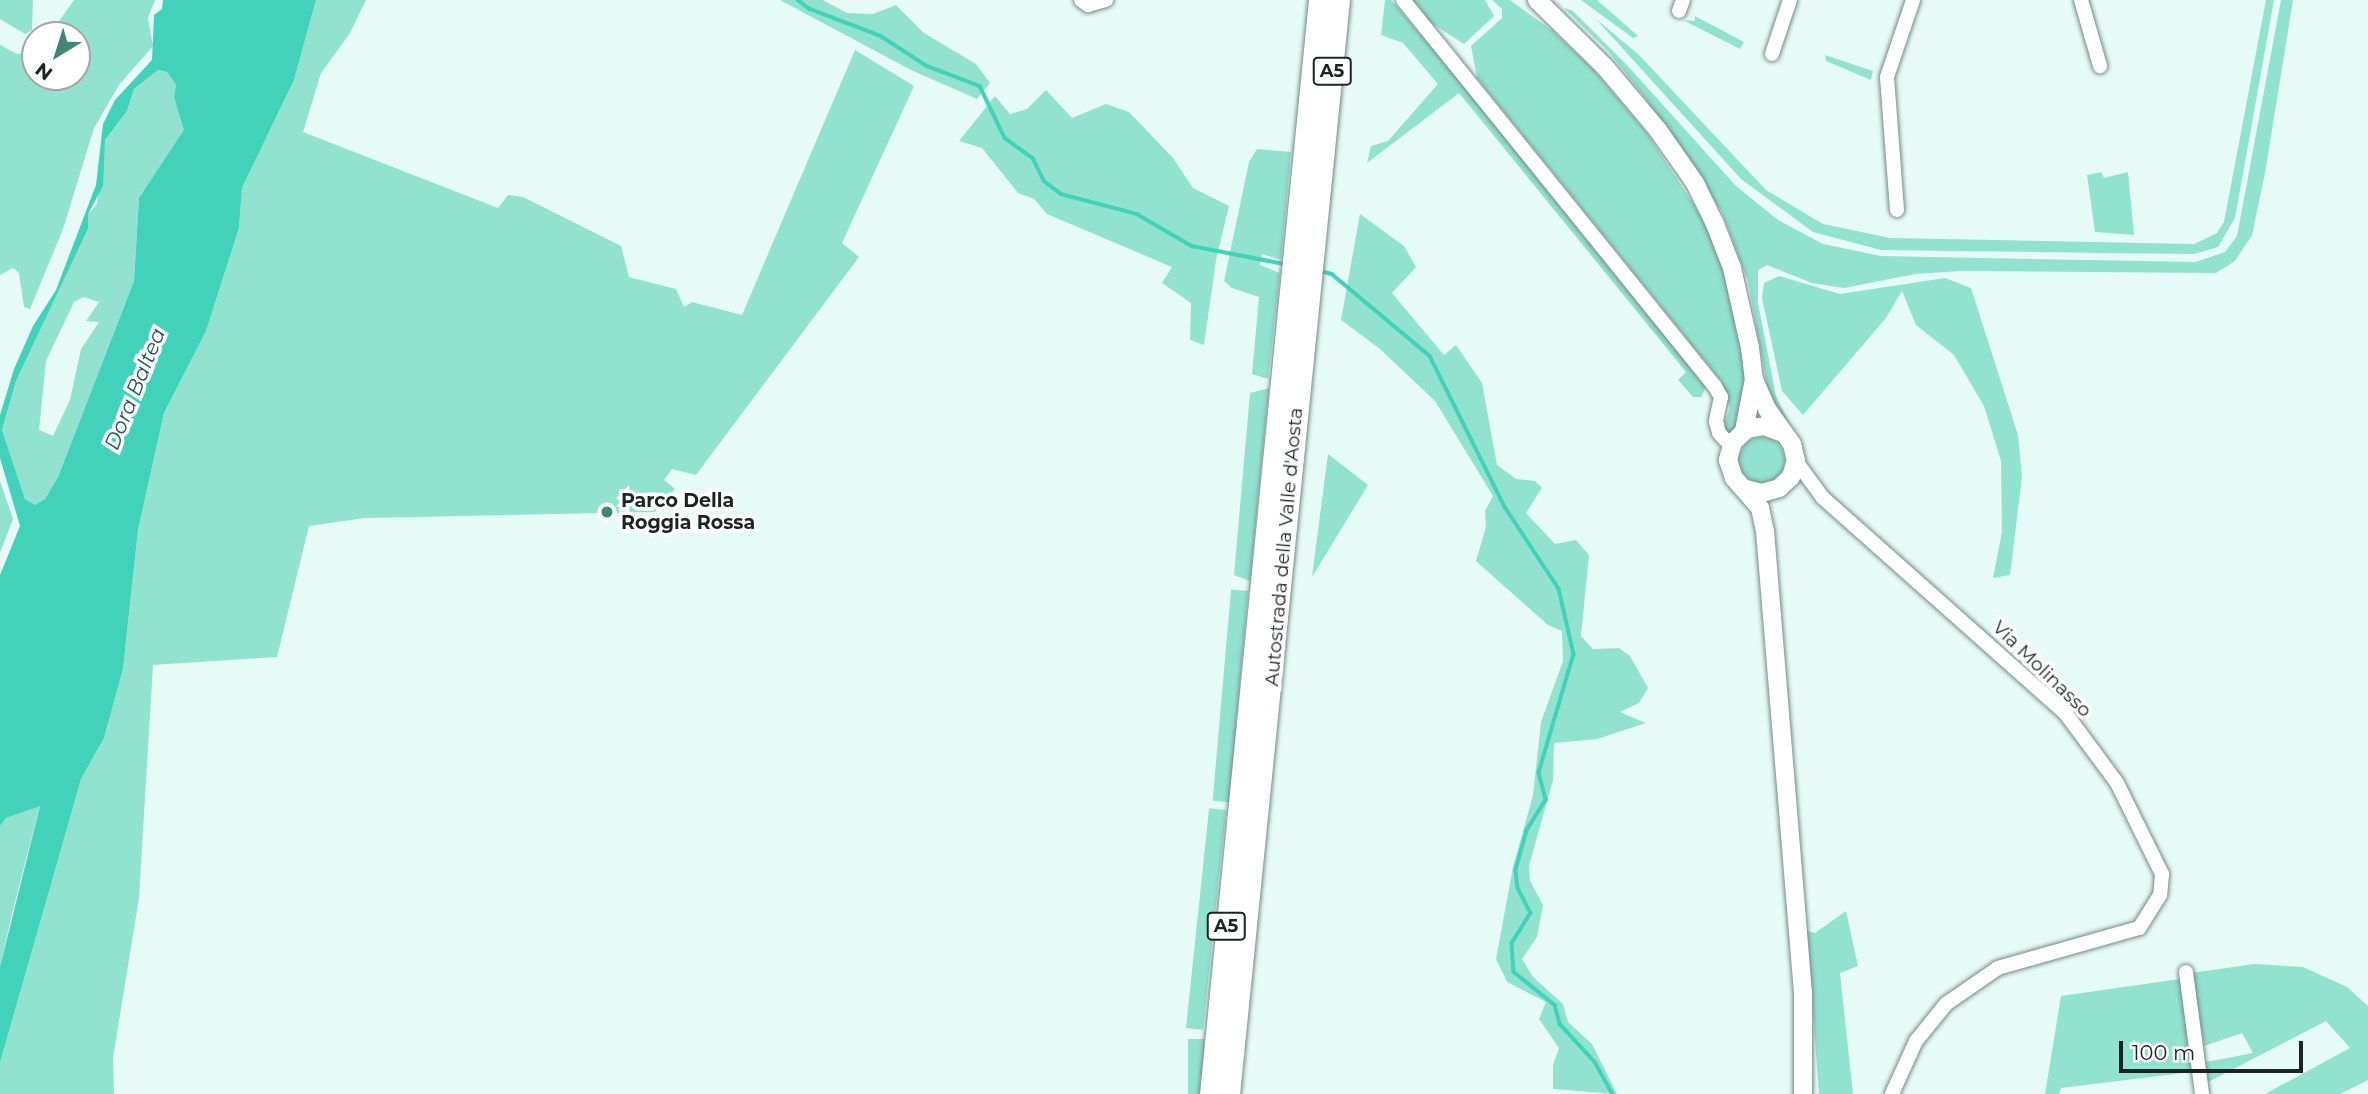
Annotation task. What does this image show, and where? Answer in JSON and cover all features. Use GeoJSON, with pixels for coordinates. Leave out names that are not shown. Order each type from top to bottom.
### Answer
{"type":"FeatureCollection","features":[{"type":"Feature","properties":{"kind":"highway","name":"Autostrada della Valle d'Aosta"},"geometry":{"type":"LineString","coordinates":[[1229,1094],[1225,1042],[1313,164],[1320,0]]}},
{"type":"Feature","properties":{"kind":"highway","name":"Autostrada della Valle d'Aosta"},"geometry":{"type":"LineString","coordinates":[[1315,141],[1339,0]]}},
{"type":"Feature","properties":{"kind":"highway","name":"Autostrada della Valle d'Aosta"},"geometry":{"type":"LineString","coordinates":[[1210,1094],[1225,1042]]}},
{"type":"Feature","properties":{"kind":"main road"},"geometry":{"type":"LineString","coordinates":[[1536,0],[1605,67],[1695,183],[1732,268],[1754,379],[1783,433],[1793,445],[1796,461],[1782,487],[1765,531]]}},
{"type":"Feature","properties":{"kind":"main road"},"geometry":{"type":"LineString","coordinates":[[1754,379],[1744,431],[1731,446],[1730,470],[1760,509],[1765,531],[1803,992],[1803,1094]]}},
{"type":"Feature","properties":{"kind":"main road"},"geometry":{"type":"LineString","coordinates":[[1744,431],[1764,426],[1783,433]]}},
{"type":"Feature","properties":{"kind":"main road"},"geometry":{"type":"LineString","coordinates":[[1746,489],[1762,493],[1782,487]]}},
{"type":"Feature","properties":{"kind":"street"},"geometry":{"type":"LineString","coordinates":[[1082,0],[1088,5],[1106,0]]}},
{"type":"Feature","properties":{"kind":"street"},"geometry":{"type":"LineString","coordinates":[[1403,0],[1714,386],[1721,397],[1716,421],[1719,433],[1731,446]]}},
{"type":"Feature","properties":{"kind":"street"},"geometry":{"type":"LineString","coordinates":[[1772,54],[1790,0]]}},
{"type":"Feature","properties":{"kind":"street"},"geometry":{"type":"LineString","coordinates":[[1897,210],[1887,77],[1913,0]]}},
{"type":"Feature","properties":{"kind":"street"},"geometry":{"type":"LineString","coordinates":[[2081,0],[2100,66]]}},
{"type":"Feature","properties":{"kind":"street"},"geometry":{"type":"LineString","coordinates":[[1796,461],[1823,498]]}},
{"type":"Feature","properties":{"kind":"street"},"geometry":{"type":"LineString","coordinates":[[1782,487],[1823,498]]}},
{"type":"Feature","properties":{"kind":"street","name":"Via Molinasso"},"geometry":{"type":"LineString","coordinates":[[1823,498],[2066,714],[2118,783],[2162,874],[2160,895],[2139,928],[1998,968],[1947,1004],[1916,1041],[1892,1094]]}},
{"type":"Feature","properties":{"kind":"street"},"geometry":{"type":"LineString","coordinates":[[2186,972],[2202,1094]]}},
{"type":"Feature","properties":{"kind":"shaded area"},"geometry":{"type":"Polygon","coordinates":[[[0,0],[33,0],[32,21],[21,21],[21,32],[0,19],[0,0]]]}},
{"type":"Feature","properties":{"kind":"shaded area"},"geometry":{"type":"Polygon","coordinates":[[[74,0],[155,0],[148,18],[153,46],[119,85],[94,128],[63,229],[30,309],[24,307],[19,273],[13,268],[0,275],[0,45],[21,54],[21,91],[91,91],[91,21],[59,21],[74,0]]]}},
{"type":"Feature","properties":{"kind":"shaded area"},"geometry":{"type":"Polygon","coordinates":[[[316,0],[366,0],[350,33],[321,73],[303,132],[498,208],[508,195],[523,197],[621,246],[629,277],[676,289],[684,307],[692,302],[742,315],[855,50],[914,86],[842,243],[859,257],[696,475],[672,469],[664,480],[675,489],[655,512],[364,518],[309,526],[277,657],[153,665],[139,898],[113,1058],[114,1094],[0,1094],[0,1062],[10,1020],[81,779],[104,738],[123,669],[138,530],[164,413],[206,331],[239,228],[242,188],[294,80],[316,0]]]}},
{"type":"Feature","properties":{"kind":"shaded area"},"geometry":{"type":"Polygon","coordinates":[[[780,0],[823,0],[847,13],[873,14],[896,5],[924,33],[976,64],[990,83],[977,99],[911,70],[780,0]]]}},
{"type":"Feature","properties":{"kind":"shaded area"},"geometry":{"type":"Polygon","coordinates":[[[1385,0],[1391,0],[1448,67],[1686,361],[1706,387],[1701,397],[1693,397],[1678,380],[1686,372],[1459,93],[1367,163],[1371,146],[1388,141],[1438,84],[1403,43],[1381,35],[1385,0]]]}},
{"type":"Feature","properties":{"kind":"shaded area"},"geometry":{"type":"Polygon","coordinates":[[[1413,0],[1485,0],[1494,16],[1464,44],[1430,22],[1413,0]]]}},
{"type":"Feature","properties":{"kind":"shaded area"},"geometry":{"type":"Polygon","coordinates":[[[1492,0],[1510,0],[1554,32],[1592,68],[1646,132],[1708,226],[1721,255],[1748,371],[1741,422],[1730,436],[1724,426],[1730,408],[1722,382],[1477,78],[1471,46],[1502,18],[1502,9],[1492,0]]]}},
{"type":"Feature","properties":{"kind":"shaded area"},"geometry":{"type":"Polygon","coordinates":[[[1581,0],[1597,0],[1638,36],[1633,38],[1581,0]]]}},
{"type":"Feature","properties":{"kind":"shaded area"},"geometry":{"type":"Polygon","coordinates":[[[2266,0],[2274,0],[2235,218],[2218,247],[2194,254],[1881,250],[1813,232],[1741,179],[1595,18],[1639,55],[1766,190],[1823,224],[1890,238],[2194,244],[2217,233],[2224,222],[2266,0]]]}},
{"type":"Feature","properties":{"kind":"shaded area"},"geometry":{"type":"Polygon","coordinates":[[[2281,0],[2293,0],[2265,173],[2252,235],[2235,261],[2216,273],[1961,271],[1915,274],[1844,288],[1812,283],[1767,265],[1758,270],[1758,303],[1776,396],[1791,427],[1769,396],[1748,281],[1722,212],[1643,95],[1608,51],[1564,8],[1573,11],[1627,65],[1736,186],[1778,220],[1823,244],[1881,256],[2196,262],[2225,252],[2237,236],[2281,0]]]}},
{"type":"Feature","properties":{"kind":"shaded area"},"geometry":{"type":"Polygon","coordinates":[[[1695,16],[1744,42],[1740,49],[1683,20],[1695,21],[1695,16]]]}},
{"type":"Feature","properties":{"kind":"shaded area"},"geometry":{"type":"Polygon","coordinates":[[[1825,55],[1873,71],[1871,80],[1826,61],[1825,55]]]}},
{"type":"Feature","properties":{"kind":"shaded area"},"geometry":{"type":"Polygon","coordinates":[[[158,70],[167,72],[176,85],[174,97],[185,130],[139,198],[134,281],[58,477],[45,499],[35,505],[25,499],[2,430],[16,381],[88,229],[88,214],[97,204],[105,140],[127,111],[134,89],[158,70]],[[84,297],[74,302],[46,361],[39,430],[53,436],[70,400],[81,349],[99,322],[86,321],[99,302],[84,297]]]}},
{"type":"Feature","properties":{"kind":"shaded area"},"geometry":{"type":"Polygon","coordinates":[[[1046,90],[1072,118],[1106,104],[1129,112],[1173,158],[1193,188],[1229,206],[1216,260],[1204,345],[1190,340],[1191,303],[1162,283],[1172,267],[1047,214],[1034,199],[1018,193],[982,148],[959,141],[995,96],[1010,114],[1027,109],[1046,90]]]}},
{"type":"Feature","properties":{"kind":"shaded area"},"geometry":{"type":"Polygon","coordinates":[[[1257,149],[1291,152],[1281,260],[1262,254],[1260,265],[1280,273],[1268,379],[1252,374],[1259,297],[1232,288],[1224,281],[1249,162],[1257,149]]]}},
{"type":"Feature","properties":{"kind":"shaded area"},"geometry":{"type":"Polygon","coordinates":[[[2101,172],[2104,178],[2128,172],[2134,235],[2095,232],[2087,175],[2101,172]]]}},
{"type":"Feature","properties":{"kind":"shaded area"},"geometry":{"type":"Polygon","coordinates":[[[1360,214],[1404,246],[1416,267],[1392,293],[1444,355],[1456,345],[1482,383],[1497,465],[1516,479],[1535,481],[1542,488],[1526,513],[1555,544],[1576,540],[1589,555],[1581,636],[1593,649],[1619,648],[1630,656],[1648,688],[1639,703],[1620,712],[1646,723],[1597,739],[1554,743],[1553,780],[1529,866],[1530,881],[1543,905],[1537,937],[1522,959],[1533,977],[1563,1004],[1568,1022],[1592,1044],[1617,1094],[1553,1089],[1553,1065],[1559,1048],[1539,1019],[1546,1002],[1507,982],[1496,959],[1513,867],[1533,795],[1541,722],[1563,661],[1562,631],[1548,625],[1476,561],[1486,527],[1485,511],[1493,496],[1435,401],[1380,349],[1341,320],[1360,214]]]}},
{"type":"Feature","properties":{"kind":"shaded area"},"geometry":{"type":"Polygon","coordinates":[[[1779,276],[1840,294],[1945,278],[1971,288],[2018,435],[2022,477],[2010,575],[1993,578],[2002,532],[2001,461],[1984,406],[1954,355],[1916,325],[1902,291],[1886,318],[1803,415],[1782,391],[1762,298],[1764,283],[1779,276]]]}},
{"type":"Feature","properties":{"kind":"shaded area"},"geometry":{"type":"Polygon","coordinates":[[[1269,388],[1250,581],[1234,575],[1250,393],[1269,388]]]}},
{"type":"Feature","properties":{"kind":"shaded area"},"geometry":{"type":"Polygon","coordinates":[[[1762,437],[1779,443],[1785,460],[1779,477],[1762,483],[1745,477],[1739,460],[1745,443],[1762,437]]]}},
{"type":"Feature","properties":{"kind":"shaded area"},"geometry":{"type":"Polygon","coordinates":[[[1328,454],[1368,485],[1312,577],[1328,454]]]}},
{"type":"Feature","properties":{"kind":"shaded area"},"geometry":{"type":"Polygon","coordinates":[[[0,481],[13,519],[0,553],[0,481]]]}},
{"type":"Feature","properties":{"kind":"shaded area"},"geometry":{"type":"Polygon","coordinates":[[[1231,590],[1248,591],[1230,802],[1213,801],[1231,590]]]}},
{"type":"Feature","properties":{"kind":"shaded area"},"geometry":{"type":"Polygon","coordinates":[[[40,805],[0,967],[0,826],[6,818],[40,805]]]}},
{"type":"Feature","properties":{"kind":"shaded area"},"geometry":{"type":"Polygon","coordinates":[[[1209,808],[1226,810],[1203,1030],[1186,1028],[1209,808]]]}},
{"type":"Feature","properties":{"kind":"shaded area"},"geometry":{"type":"Polygon","coordinates":[[[1846,911],[1858,966],[1840,973],[1853,1094],[1819,1094],[1807,931],[1815,933],[1846,911]]]}},
{"type":"Feature","properties":{"kind":"shaded area"},"geometry":{"type":"Polygon","coordinates":[[[2254,964],[2303,967],[2347,987],[2368,1006],[2368,1080],[2340,1094],[2265,1094],[2350,1048],[2326,1021],[2208,1082],[2206,1062],[2253,1053],[2242,1033],[2204,1046],[2192,973],[2254,964]]]}},
{"type":"Feature","properties":{"kind":"shaded area"},"geometry":{"type":"Polygon","coordinates":[[[2180,979],[2192,1072],[2061,1088],[2059,1094],[2045,1094],[2061,996],[2180,979]]]}},
{"type":"Feature","properties":{"kind":"shaded area"},"geometry":{"type":"Polygon","coordinates":[[[1188,1039],[1204,1039],[1204,1094],[1188,1094],[1188,1039]]]}},
{"type":"Feature","properties":{"kind":"water","name":"Dora Baltea"},"geometry":{"type":"Polygon","coordinates":[[[163,0],[316,0],[294,80],[242,188],[239,228],[206,331],[164,413],[138,530],[123,669],[104,738],[81,779],[0,1062],[0,967],[40,806],[6,818],[0,826],[0,575],[20,526],[0,458],[0,415],[14,369],[33,326],[56,290],[96,185],[103,124],[115,100],[152,60],[154,15],[162,9],[163,0]],[[158,70],[134,89],[127,111],[105,140],[103,186],[88,214],[88,229],[16,381],[2,430],[25,499],[35,505],[45,499],[58,477],[134,281],[139,198],[184,130],[174,97],[176,85],[167,72],[158,70]]]}},
{"type":"Feature","properties":{"kind":"waterway"},"geometry":{"type":"LineString","coordinates":[[798,0],[810,9],[881,36],[927,66],[980,86],[1005,138],[1033,158],[1044,181],[1061,194],[1137,214],[1192,246],[1285,264]]}},
{"type":"Feature","properties":{"kind":"waterway"},"geometry":{"type":"LineString","coordinates":[[1320,271],[1332,274],[1430,356],[1505,507],[1559,589],[1574,654],[1539,773],[1546,800],[1527,831],[1516,870],[1518,888],[1531,913],[1512,944],[1514,972],[1555,1005],[1560,1024],[1595,1062],[1613,1094]]}},
{"type":"Feature","properties":{"kind":"place","name":"Parco Della Roggia Rossa"},"geometry":{"type":"Point","coordinates":[607,512]}}]}
